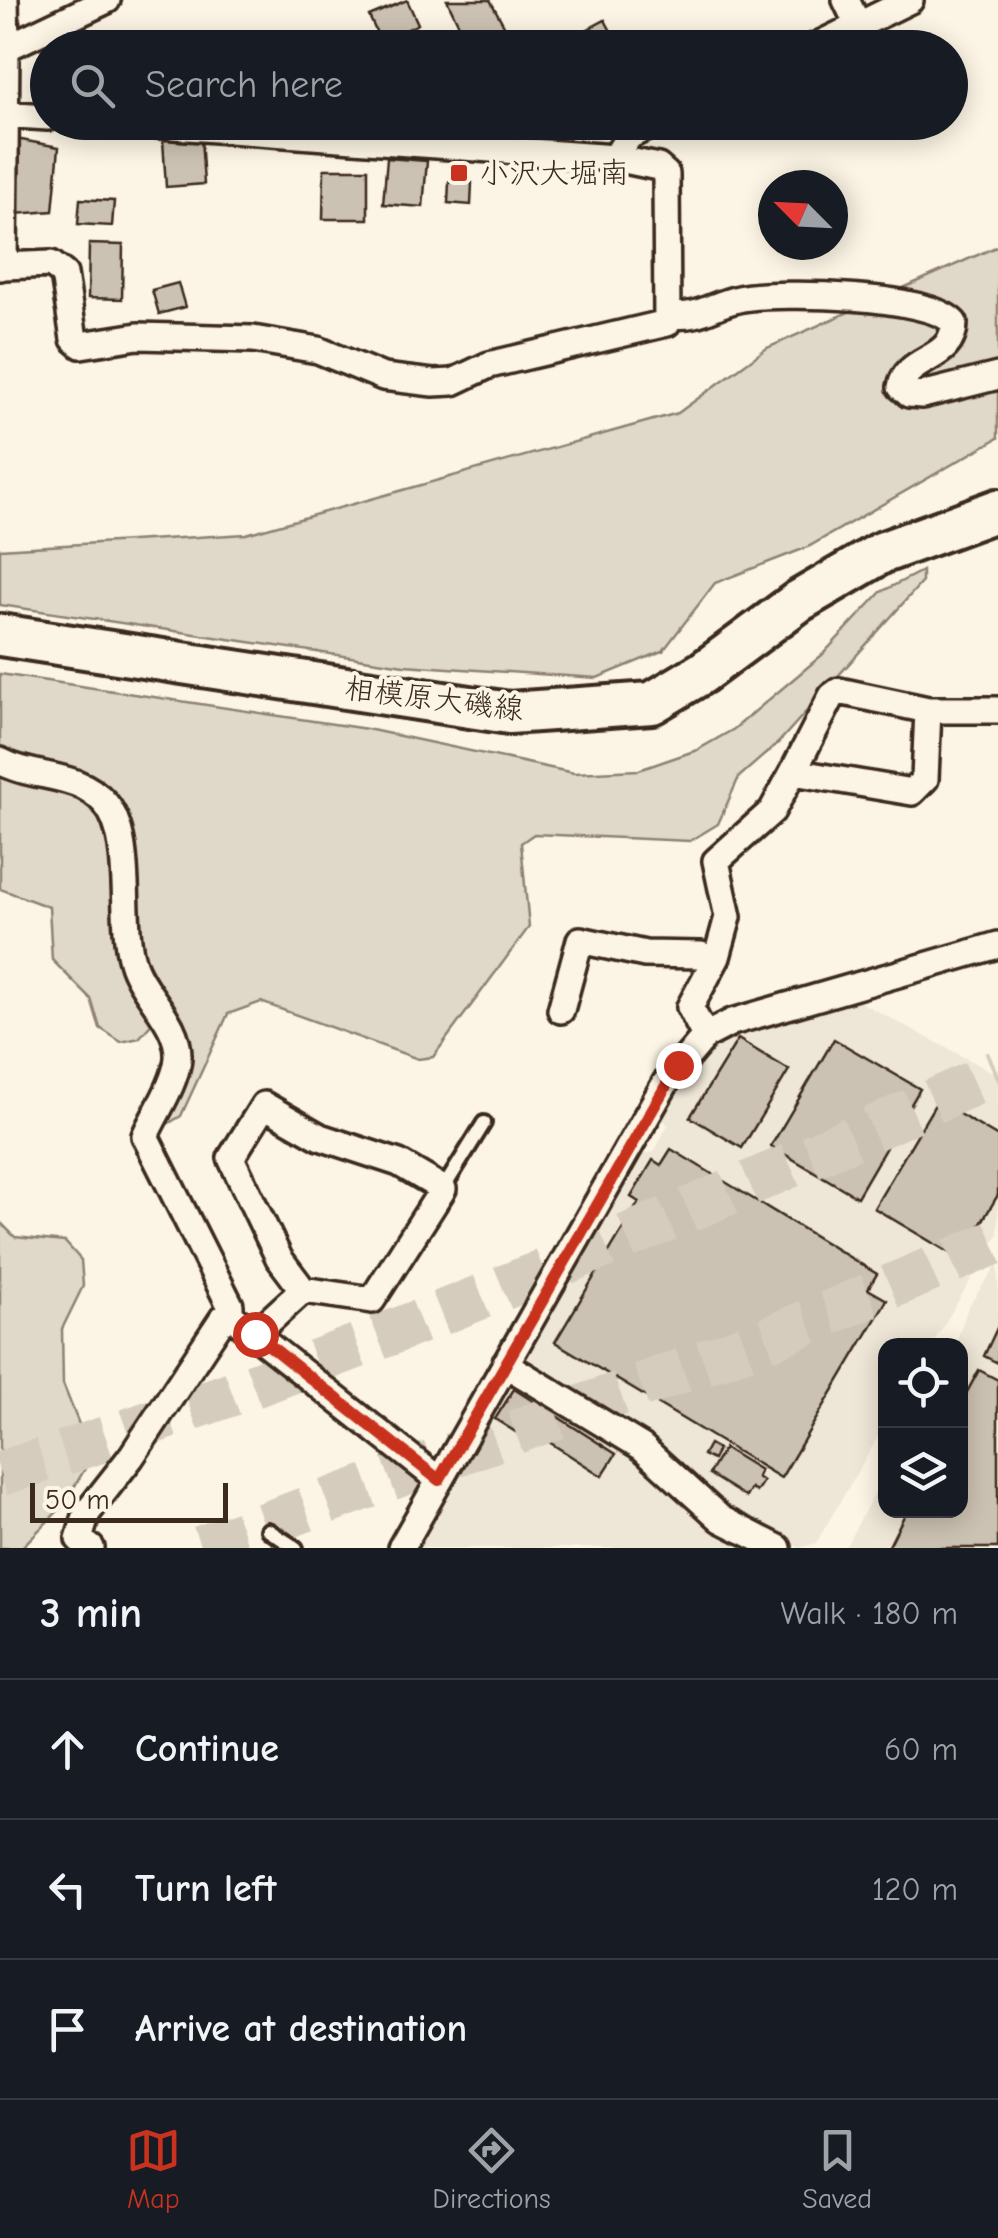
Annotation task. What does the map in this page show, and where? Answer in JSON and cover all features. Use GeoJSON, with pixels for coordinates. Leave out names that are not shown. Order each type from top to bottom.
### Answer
{"type":"FeatureCollection","features":[{"type":"Feature","properties":{"kind":"main road","name":"相模原大磯線"},"geometry":{"type":"LineString","coordinates":[[0,635],[509,713],[652,703],[799,601],[881,553],[998,510]]}},
{"type":"Feature","properties":{"kind":"street"},"geometry":{"type":"LineString","coordinates":[[5,0],[2,266],[51,264],[64,274],[74,339],[82,345],[138,336],[253,338],[318,350],[383,377],[433,384],[453,382],[489,365],[667,323],[666,174],[658,168],[615,158],[466,140]]}},
{"type":"Feature","properties":{"kind":"street"},"geometry":{"type":"LineString","coordinates":[[44,30],[107,0]]}},
{"type":"Feature","properties":{"kind":"street"},"geometry":{"type":"LineString","coordinates":[[846,0],[858,26]]}},
{"type":"Feature","properties":{"kind":"street"},"geometry":{"type":"LineString","coordinates":[[850,30],[910,0]]}},
{"type":"Feature","properties":{"kind":"street"},"geometry":{"type":"LineString","coordinates":[[6,48],[30,37]]}},
{"type":"Feature","properties":{"kind":"street"},"geometry":{"type":"LineString","coordinates":[[3,114],[30,116]]}},
{"type":"Feature","properties":{"kind":"street"},"geometry":{"type":"LineString","coordinates":[[615,158],[626,140]]}},
{"type":"Feature","properties":{"kind":"street"},"geometry":{"type":"LineString","coordinates":[[669,315],[691,318],[742,298],[841,297],[921,306],[948,315],[954,331],[944,351],[909,371],[901,387],[922,395],[998,376]]}},
{"type":"Feature","properties":{"kind":"street"},"geometry":{"type":"LineString","coordinates":[[705,1036],[690,1008],[716,960],[728,918],[716,861],[772,811],[832,696],[839,691],[928,710],[998,710]]}},
{"type":"Feature","properties":{"kind":"street"},"geometry":{"type":"LineString","coordinates":[[793,772],[912,792],[925,779],[928,710]]}},
{"type":"Feature","properties":{"kind":"street"},"geometry":{"type":"LineString","coordinates":[[0,760],[26,772],[85,786],[112,812],[119,835],[133,966],[171,1031],[178,1055],[144,1136],[230,1305],[230,1315]]}},
{"type":"Feature","properties":{"kind":"street"},"geometry":{"type":"LineString","coordinates":[[561,1010],[582,930],[645,954],[701,955],[716,960]]}},
{"type":"Feature","properties":{"kind":"street"},"geometry":{"type":"LineString","coordinates":[[401,1548],[666,1082],[705,1036],[757,1012],[998,945]]}},
{"type":"Feature","properties":{"kind":"street"},"geometry":{"type":"LineString","coordinates":[[264,1105],[320,1137],[399,1163],[443,1189],[372,1300],[303,1290],[279,1258],[232,1158],[264,1105]]}},
{"type":"Feature","properties":{"kind":"street"},"geometry":{"type":"LineString","coordinates":[[255,1334],[303,1290]]}},
{"type":"Feature","properties":{"kind":"street"},"geometry":{"type":"LineString","coordinates":[[230,1315],[439,1480]]}},
{"type":"Feature","properties":{"kind":"street"},"geometry":{"type":"LineString","coordinates":[[92,1548],[79,1538],[87,1513],[131,1457],[223,1318],[230,1315]]}},
{"type":"Feature","properties":{"kind":"street"},"geometry":{"type":"LineString","coordinates":[[505,1364],[642,1448],[721,1519],[778,1548]]}},
{"type":"Feature","properties":{"kind":"lane"},"geometry":{"type":"LineString","coordinates":[[443,1189],[484,1123]]}},
{"type":"Feature","properties":{"kind":"lane"},"geometry":{"type":"LineString","coordinates":[[268,1530],[296,1548]]}},
{"type":"Feature","properties":{"kind":"shaded area"},"geometry":{"type":"Polygon","coordinates":[[[998,246],[998,438],[808,547],[715,583],[663,651],[597,678],[404,665],[0,605],[0,549],[246,534],[678,413],[767,348],[998,246]]]}},
{"type":"Feature","properties":{"kind":"shaded area"},"geometry":{"type":"Polygon","coordinates":[[[922,571],[922,582],[778,743],[739,777],[718,824],[690,841],[534,834],[521,843],[529,927],[433,1057],[418,1059],[261,1002],[228,1014],[181,1116],[166,1125],[153,1113],[188,1034],[183,1019],[163,1011],[139,1038],[121,1042],[100,1028],[91,999],[52,960],[49,907],[0,889],[0,674],[367,729],[574,773],[639,770],[697,750],[734,729],[822,655],[881,592],[922,571]]]}},
{"type":"Feature","properties":{"kind":"shaded area"},"geometry":{"type":"Polygon","coordinates":[[[855,996],[998,1075],[998,1234],[936,1338],[878,1338],[878,1437],[816,1543],[800,1548],[739,1517],[526,1363],[521,1349],[633,1156],[654,1152],[668,1125],[658,1116],[680,1079],[734,1034],[855,996]]]}},
{"type":"Feature","properties":{"kind":"shaded area"},"geometry":{"type":"Polygon","coordinates":[[[0,1222],[15,1237],[65,1242],[81,1260],[83,1286],[62,1329],[63,1384],[92,1457],[63,1506],[21,1548],[0,1548],[0,1222]]]}},
{"type":"Feature","properties":{"kind":"shaded area"},"geometry":{"type":"Polygon","coordinates":[[[998,1263],[998,1548],[845,1548],[878,1486],[878,1518],[968,1518],[968,1338],[957,1338],[968,1307],[998,1263]]]}},
{"type":"Feature","properties":{"kind":"shaded area"},"geometry":{"type":"Polygon","coordinates":[[[516,1383],[632,1454],[706,1523],[748,1548],[415,1548],[504,1386],[516,1383]]]}},
{"type":"Feature","properties":{"kind":"building"},"geometry":{"type":"Polygon","coordinates":[[[407,0],[418,24],[406,30],[375,30],[369,16],[407,0]]]}},
{"type":"Feature","properties":{"kind":"building"},"geometry":{"type":"Polygon","coordinates":[[[447,0],[490,0],[506,30],[461,30],[447,0]]]}},
{"type":"Feature","properties":{"kind":"building"},"geometry":{"type":"Polygon","coordinates":[[[605,20],[610,30],[586,30],[605,20]]]}},
{"type":"Feature","properties":{"kind":"building"},"geometry":{"type":"Polygon","coordinates":[[[16,139],[59,147],[53,211],[15,214],[16,139]]]}},
{"type":"Feature","properties":{"kind":"building"},"geometry":{"type":"Polygon","coordinates":[[[163,140],[201,140],[204,184],[166,187],[163,140]]]}},
{"type":"Feature","properties":{"kind":"building"},"geometry":{"type":"Polygon","coordinates":[[[387,158],[427,161],[423,207],[383,204],[387,158]]]}},
{"type":"Feature","properties":{"kind":"building"},"geometry":{"type":"Polygon","coordinates":[[[324,169],[368,169],[368,219],[323,219],[324,169]]]}},
{"type":"Feature","properties":{"kind":"building"},"geometry":{"type":"Polygon","coordinates":[[[449,182],[472,183],[471,205],[448,203],[449,182]]]}},
{"type":"Feature","properties":{"kind":"building"},"geometry":{"type":"Polygon","coordinates":[[[80,199],[114,201],[112,226],[78,224],[80,199]]]}},
{"type":"Feature","properties":{"kind":"building"},"geometry":{"type":"Polygon","coordinates":[[[89,244],[123,245],[122,299],[88,298],[89,244]]]}},
{"type":"Feature","properties":{"kind":"building"},"geometry":{"type":"Polygon","coordinates":[[[178,283],[185,307],[159,314],[152,290],[178,283]]]}},
{"type":"Feature","properties":{"kind":"building"},"geometry":{"type":"Polygon","coordinates":[[[738,1039],[789,1070],[742,1148],[690,1117],[738,1039]]]}},
{"type":"Feature","properties":{"kind":"building"},"geometry":{"type":"Polygon","coordinates":[[[834,1039],[920,1089],[857,1197],[771,1146],[834,1039]]]}},
{"type":"Feature","properties":{"kind":"building"},"geometry":{"type":"Polygon","coordinates":[[[937,1101],[998,1137],[998,1195],[960,1259],[874,1208],[937,1101]]]}},
{"type":"Feature","properties":{"kind":"building"},"geometry":{"type":"Polygon","coordinates":[[[671,1149],[877,1274],[868,1289],[887,1300],[781,1478],[555,1342],[639,1202],[631,1197],[653,1160],[661,1165],[671,1149]]]}},
{"type":"Feature","properties":{"kind":"building"},"geometry":{"type":"Polygon","coordinates":[[[998,1326],[998,1363],[984,1356],[998,1326]]]}},
{"type":"Feature","properties":{"kind":"building"},"geometry":{"type":"Polygon","coordinates":[[[979,1370],[998,1380],[998,1548],[888,1548],[903,1518],[968,1518],[968,1390],[979,1370]]]}},
{"type":"Feature","properties":{"kind":"building"},"geometry":{"type":"Polygon","coordinates":[[[514,1389],[616,1454],[602,1476],[538,1435],[533,1443],[495,1419],[514,1389]]]}},
{"type":"Feature","properties":{"kind":"building"},"geometry":{"type":"Polygon","coordinates":[[[709,1444],[718,1449],[713,1460],[703,1455],[709,1444]]]}},
{"type":"Feature","properties":{"kind":"building"},"geometry":{"type":"Polygon","coordinates":[[[724,1448],[760,1470],[757,1477],[763,1481],[756,1492],[751,1488],[746,1497],[709,1474],[724,1448]]]}},
{"type":"Feature","properties":{"kind":"tunnel"},"geometry":{"type":"LineString","coordinates":[[0,1474],[254,1385],[505,1287],[998,1072]]}},
{"type":"Feature","properties":{"kind":"tunnel"},"geometry":{"type":"LineString","coordinates":[[201,1548],[770,1338],[998,1241]]}},
{"type":"Feature","properties":{"kind":"place","name":"小沢大堀南"},"geometry":{"type":"Point","coordinates":[459,173]}},
{"type":"Feature","properties":{"kind":"route"},"geometry":{"type":"LineString","coordinates":[[255,1334],[439,1480],[678,1065]]}}]}
